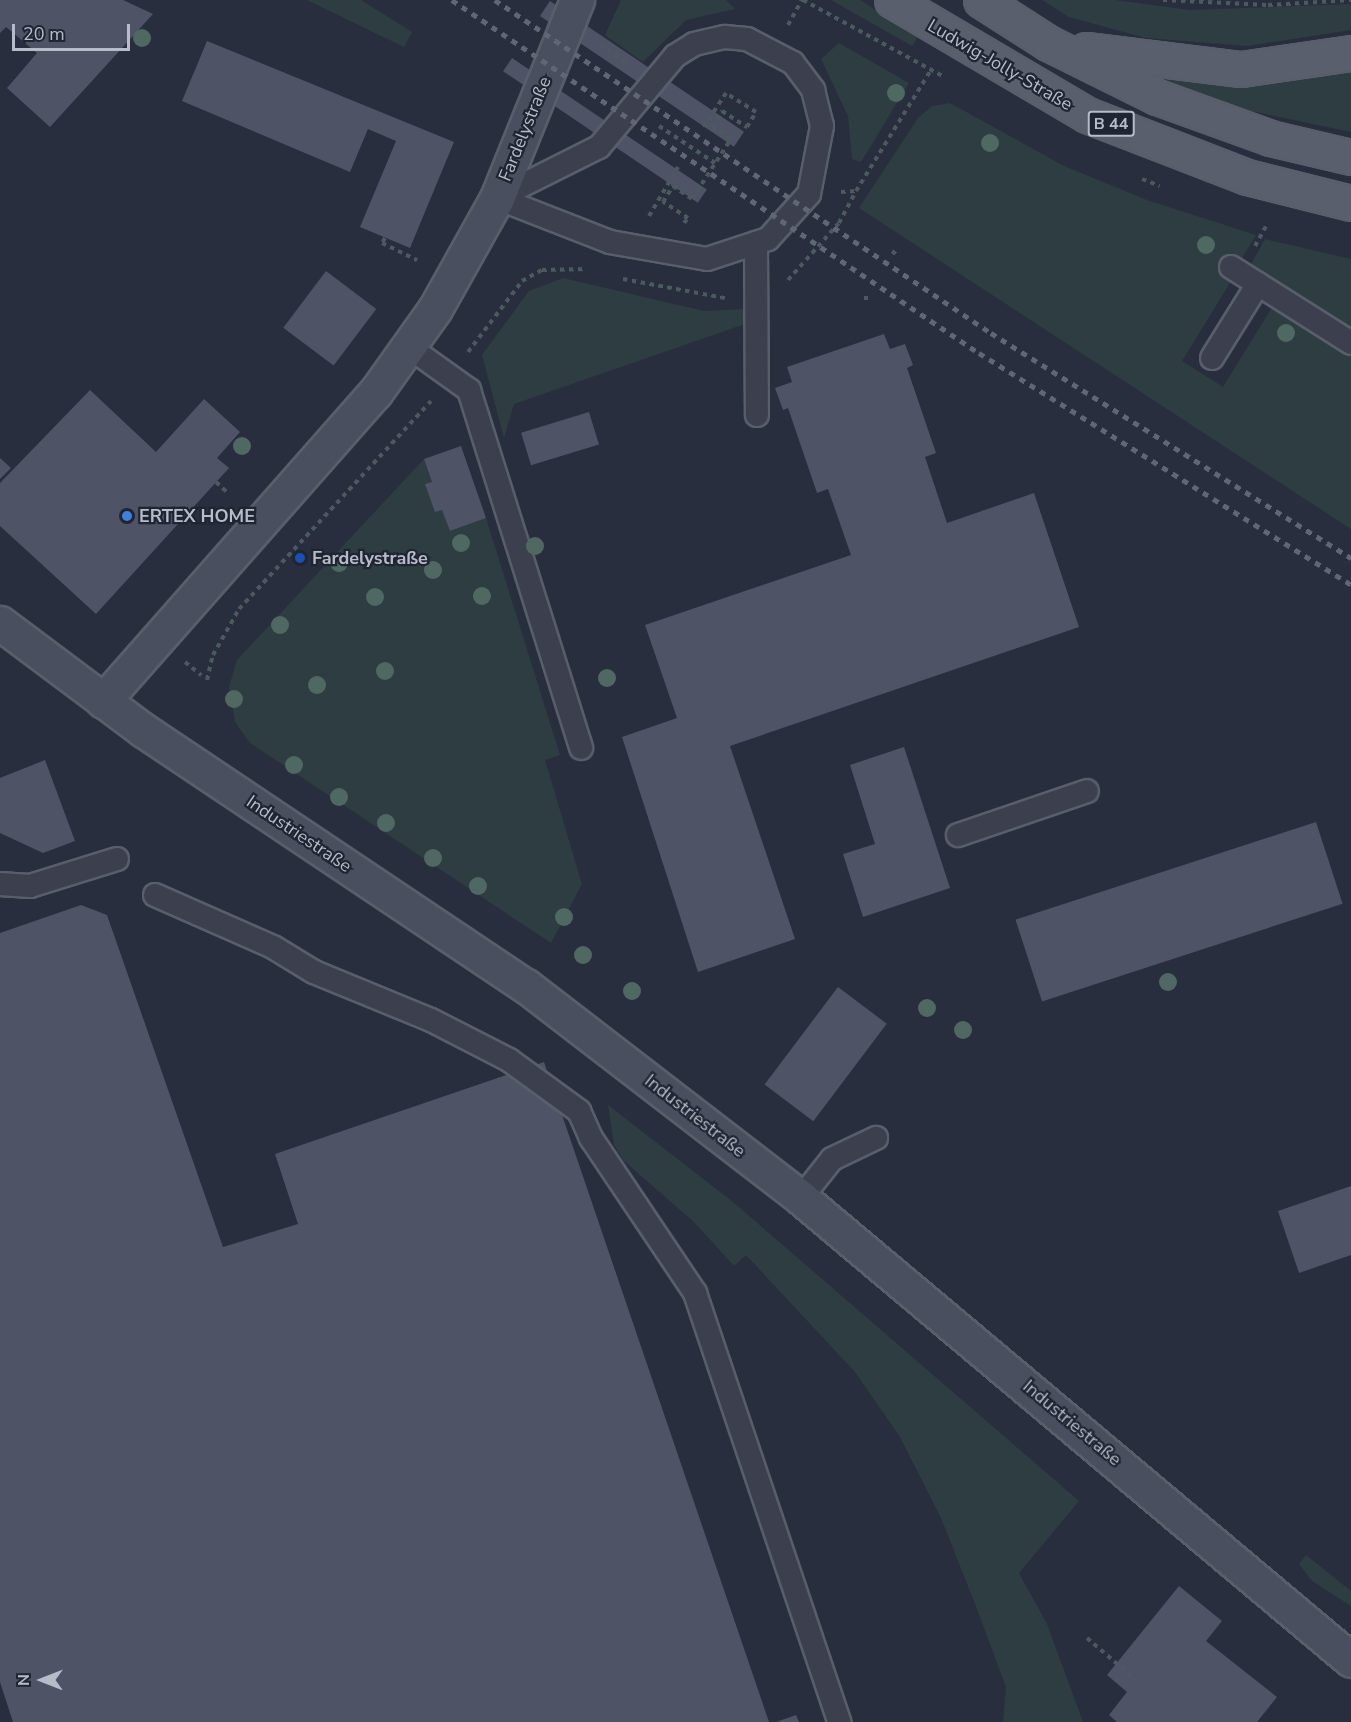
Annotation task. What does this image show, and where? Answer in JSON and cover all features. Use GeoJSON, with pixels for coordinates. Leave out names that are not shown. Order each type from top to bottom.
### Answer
{"type":"FeatureCollection","features":[{"type":"Feature","properties":{"kind":"main road","name":"Ludwig-Jolly-Straße"},"geometry":{"type":"LineString","coordinates":[[892,0],[1087,115],[1247,177],[1351,203]]}},
{"type":"Feature","properties":{"kind":"main road","name":"B 44"},"geometry":{"type":"LineString","coordinates":[[981,0],[1048,44],[1157,97],[1270,138],[1351,157]]}},
{"type":"Feature","properties":{"kind":"main road"},"geometry":{"type":"LineString","coordinates":[[1048,44],[1156,62],[1241,69],[1351,53]]}},
{"type":"Feature","properties":{"kind":"street","name":"Fardelystraße"},"geometry":{"type":"LineString","coordinates":[[103,701],[375,393],[409,347],[497,198],[572,11]]}},
{"type":"Feature","properties":{"kind":"street","name":"Industriestraße"},"geometry":{"type":"LineString","coordinates":[[0,623],[103,701],[526,986],[801,1198],[1318,1629],[1351,1660]]}},
{"type":"Feature","properties":{"kind":"street"},"geometry":{"type":"LineString","coordinates":[[1318,1629],[1351,1635]]}},
{"type":"Feature","properties":{"kind":"lane"},"geometry":{"type":"LineString","coordinates":[[725,38],[747,39],[793,63],[813,90],[822,126],[809,194],[768,239],[707,259],[610,242],[497,198],[599,147],[653,80],[694,44],[725,38]]}},
{"type":"Feature","properties":{"kind":"lane"},"geometry":{"type":"LineString","coordinates":[[756,243],[757,415]]}},
{"type":"Feature","properties":{"kind":"lane"},"geometry":{"type":"LineString","coordinates":[[1231,267],[1351,343]]}},
{"type":"Feature","properties":{"kind":"lane"},"geometry":{"type":"LineString","coordinates":[[1212,358],[1258,284]]}},
{"type":"Feature","properties":{"kind":"lane"},"geometry":{"type":"LineString","coordinates":[[409,347],[469,390],[581,748]]}},
{"type":"Feature","properties":{"kind":"lane"},"geometry":{"type":"LineString","coordinates":[[957,835],[1087,791]]}},
{"type":"Feature","properties":{"kind":"lane"},"geometry":{"type":"LineString","coordinates":[[0,884],[30,886],[117,860]]}},
{"type":"Feature","properties":{"kind":"lane"},"geometry":{"type":"LineString","coordinates":[[155,895],[273,947],[314,972],[441,1025],[524,1069],[579,1111],[591,1138],[695,1293],[839,1722]]}},
{"type":"Feature","properties":{"kind":"lane"},"geometry":{"type":"LineString","coordinates":[[801,1198],[832,1159],[876,1138]]}},
{"type":"Feature","properties":{"kind":"path"},"geometry":{"type":"LineString","coordinates":[[1163,0],[1237,2],[1351,0]]}},
{"type":"Feature","properties":{"kind":"path"},"geometry":{"type":"LineString","coordinates":[[572,11],[653,80]]}},
{"type":"Feature","properties":{"kind":"path"},"geometry":{"type":"LineString","coordinates":[[620,278],[706,298],[757,295],[791,278],[839,223],[856,191],[931,70]]}},
{"type":"Feature","properties":{"kind":"path"},"geometry":{"type":"LineString","coordinates":[[682,214],[663,202],[673,186],[692,199],[731,139],[712,127],[722,111],[747,127],[756,112],[726,93],[703,128]]}},
{"type":"Feature","properties":{"kind":"path"},"geometry":{"type":"LineString","coordinates":[[689,146],[715,163]]}},
{"type":"Feature","properties":{"kind":"path"},"geometry":{"type":"LineString","coordinates":[[653,218],[647,214],[678,167]]}},
{"type":"Feature","properties":{"kind":"path"},"geometry":{"type":"LineString","coordinates":[[809,194],[856,191]]}},
{"type":"Feature","properties":{"kind":"path"},"geometry":{"type":"LineString","coordinates":[[1258,242],[1268,223]]}},
{"type":"Feature","properties":{"kind":"path"},"geometry":{"type":"LineString","coordinates":[[385,238],[382,243],[417,260]]}},
{"type":"Feature","properties":{"kind":"path"},"geometry":{"type":"LineString","coordinates":[[892,251],[897,255]]}},
{"type":"Feature","properties":{"kind":"path"},"geometry":{"type":"LineString","coordinates":[[207,680],[213,655],[239,609],[451,377],[522,281],[564,267],[597,272]]}},
{"type":"Feature","properties":{"kind":"path"},"geometry":{"type":"LineString","coordinates":[[864,298],[870,298]]}},
{"type":"Feature","properties":{"kind":"path"},"geometry":{"type":"LineString","coordinates":[[216,482],[228,493]]}},
{"type":"Feature","properties":{"kind":"path"},"geometry":{"type":"LineString","coordinates":[[1087,1638],[1137,1681]]}},
{"type":"Feature","properties":{"kind":"shaded area"},"geometry":{"type":"Polygon","coordinates":[[[307,0],[361,0],[412,32],[404,47],[307,0]]]}},
{"type":"Feature","properties":{"kind":"shaded area"},"geometry":{"type":"Polygon","coordinates":[[[621,0],[726,0],[735,9],[686,20],[643,62],[605,35],[621,0]]]}},
{"type":"Feature","properties":{"kind":"shaded area"},"geometry":{"type":"Polygon","coordinates":[[[831,0],[860,0],[917,37],[915,42],[912,46],[831,0]]]}},
{"type":"Feature","properties":{"kind":"shaded area"},"geometry":{"type":"Polygon","coordinates":[[[1042,0],[1115,0],[1190,10],[1351,4],[1351,30],[1247,46],[1146,38],[1069,17],[1042,0]]]}},
{"type":"Feature","properties":{"kind":"shaded area"},"geometry":{"type":"Polygon","coordinates":[[[839,43],[909,83],[861,162],[852,159],[848,116],[821,59],[839,43]]]}},
{"type":"Feature","properties":{"kind":"shaded area"},"geometry":{"type":"Polygon","coordinates":[[[1351,70],[1351,132],[1198,100],[1144,81],[1149,73],[1243,80],[1351,70]]]}},
{"type":"Feature","properties":{"kind":"shaded area"},"geometry":{"type":"Polygon","coordinates":[[[950,103],[1064,166],[1147,200],[1256,235],[1241,260],[1230,254],[1220,271],[1233,278],[1182,361],[1223,387],[1274,304],[1351,356],[1351,529],[859,208],[918,118],[932,106],[950,103]]]}},
{"type":"Feature","properties":{"kind":"shaded area"},"geometry":{"type":"Polygon","coordinates":[[[1265,239],[1351,259],[1351,327],[1251,264],[1265,239]]]}},
{"type":"Feature","properties":{"kind":"shaded area"},"geometry":{"type":"Polygon","coordinates":[[[563,278],[704,311],[745,309],[745,324],[514,404],[504,438],[482,355],[529,291],[563,278]]]}},
{"type":"Feature","properties":{"kind":"shaded area"},"geometry":{"type":"Polygon","coordinates":[[[424,459],[450,531],[486,518],[560,755],[545,760],[582,884],[551,943],[250,743],[235,722],[229,687],[237,660],[424,459]]]}},
{"type":"Feature","properties":{"kind":"shaded area"},"geometry":{"type":"Polygon","coordinates":[[[608,1105],[733,1202],[1079,1501],[1019,1573],[1047,1624],[1083,1722],[1003,1722],[1006,1687],[941,1518],[900,1437],[855,1372],[746,1255],[734,1266],[694,1222],[624,1161],[614,1145],[608,1105]]]}},
{"type":"Feature","properties":{"kind":"shaded area"},"geometry":{"type":"Polygon","coordinates":[[[1306,1555],[1351,1591],[1351,1606],[1312,1581],[1299,1564],[1306,1555]]]}},
{"type":"Feature","properties":{"kind":"building"},"geometry":{"type":"Polygon","coordinates":[[[0,0],[123,0],[153,14],[50,127],[7,88],[37,53],[6,27],[0,33],[0,0]]]}},
{"type":"Feature","properties":{"kind":"building"},"geometry":{"type":"Polygon","coordinates":[[[550,1],[744,132],[734,147],[540,16],[550,1]]]}},
{"type":"Feature","properties":{"kind":"building"},"geometry":{"type":"Polygon","coordinates":[[[207,41],[454,142],[410,248],[360,227],[396,141],[368,129],[350,172],[182,101],[207,41]]]}},
{"type":"Feature","properties":{"kind":"building"},"geometry":{"type":"Polygon","coordinates":[[[512,58],[707,189],[698,203],[503,71],[512,58]]]}},
{"type":"Feature","properties":{"kind":"building"},"geometry":{"type":"Polygon","coordinates":[[[326,271],[376,309],[334,366],[283,328],[326,271]]]}},
{"type":"Feature","properties":{"kind":"building"},"geometry":{"type":"Polygon","coordinates":[[[884,334],[890,349],[905,344],[913,365],[907,368],[936,453],[925,457],[947,523],[1034,493],[1079,627],[730,746],[795,939],[698,972],[622,737],[677,718],[645,625],[851,555],[828,489],[817,493],[788,408],[783,410],[775,388],[792,382],[787,367],[884,334]]]}},
{"type":"Feature","properties":{"kind":"building"},"geometry":{"type":"Polygon","coordinates":[[[90,390],[156,452],[204,399],[240,432],[217,458],[229,468],[96,614],[0,526],[0,483],[90,390]]]}},
{"type":"Feature","properties":{"kind":"building"},"geometry":{"type":"Polygon","coordinates":[[[589,412],[599,445],[531,465],[521,433],[589,412]]]}},
{"type":"Feature","properties":{"kind":"building"},"geometry":{"type":"Polygon","coordinates":[[[461,446],[486,518],[450,531],[442,510],[435,512],[425,484],[432,482],[424,459],[461,446]]]}},
{"type":"Feature","properties":{"kind":"building"},"geometry":{"type":"Polygon","coordinates":[[[0,458],[11,468],[0,479],[0,458]]]}},
{"type":"Feature","properties":{"kind":"building"},"geometry":{"type":"Polygon","coordinates":[[[904,747],[950,888],[863,917],[843,854],[875,844],[850,765],[904,747]]]}},
{"type":"Feature","properties":{"kind":"building"},"geometry":{"type":"Polygon","coordinates":[[[45,760],[75,841],[43,853],[0,833],[0,778],[45,760]]]}},
{"type":"Feature","properties":{"kind":"building"},"geometry":{"type":"Polygon","coordinates":[[[1316,822],[1343,904],[1042,1001],[1015,920],[1316,822]]]}},
{"type":"Feature","properties":{"kind":"building"},"geometry":{"type":"Polygon","coordinates":[[[81,905],[107,915],[223,1247],[298,1224],[275,1154],[544,1062],[769,1722],[13,1722],[0,1682],[0,933],[81,905]]]}},
{"type":"Feature","properties":{"kind":"building"},"geometry":{"type":"Polygon","coordinates":[[[838,987],[887,1024],[813,1121],[765,1084],[838,987]]]}},
{"type":"Feature","properties":{"kind":"building"},"geometry":{"type":"Polygon","coordinates":[[[1351,1186],[1351,1255],[1299,1273],[1278,1211],[1351,1186]]]}},
{"type":"Feature","properties":{"kind":"building"},"geometry":{"type":"Polygon","coordinates":[[[1179,1586],[1222,1621],[1206,1641],[1277,1697],[1257,1722],[1117,1722],[1109,1715],[1127,1692],[1107,1675],[1179,1586]]]}},
{"type":"Feature","properties":{"kind":"building"},"geometry":{"type":"Polygon","coordinates":[[[796,1715],[799,1722],[776,1722],[796,1715]]]}},
{"type":"Feature","properties":{"kind":"railway"},"geometry":{"type":"LineString","coordinates":[[452,0],[979,353],[1351,585]]}},
{"type":"Feature","properties":{"kind":"railway"},"geometry":{"type":"LineString","coordinates":[[495,0],[991,333],[1351,558]]}},
{"type":"Feature","properties":{"kind":"place","name":"ERTEX HOME"},"geometry":{"type":"Point","coordinates":[127,516]}},
{"type":"Feature","properties":{"kind":"place","name":"Fardelystraße"},"geometry":{"type":"Point","coordinates":[300,558]}}]}
